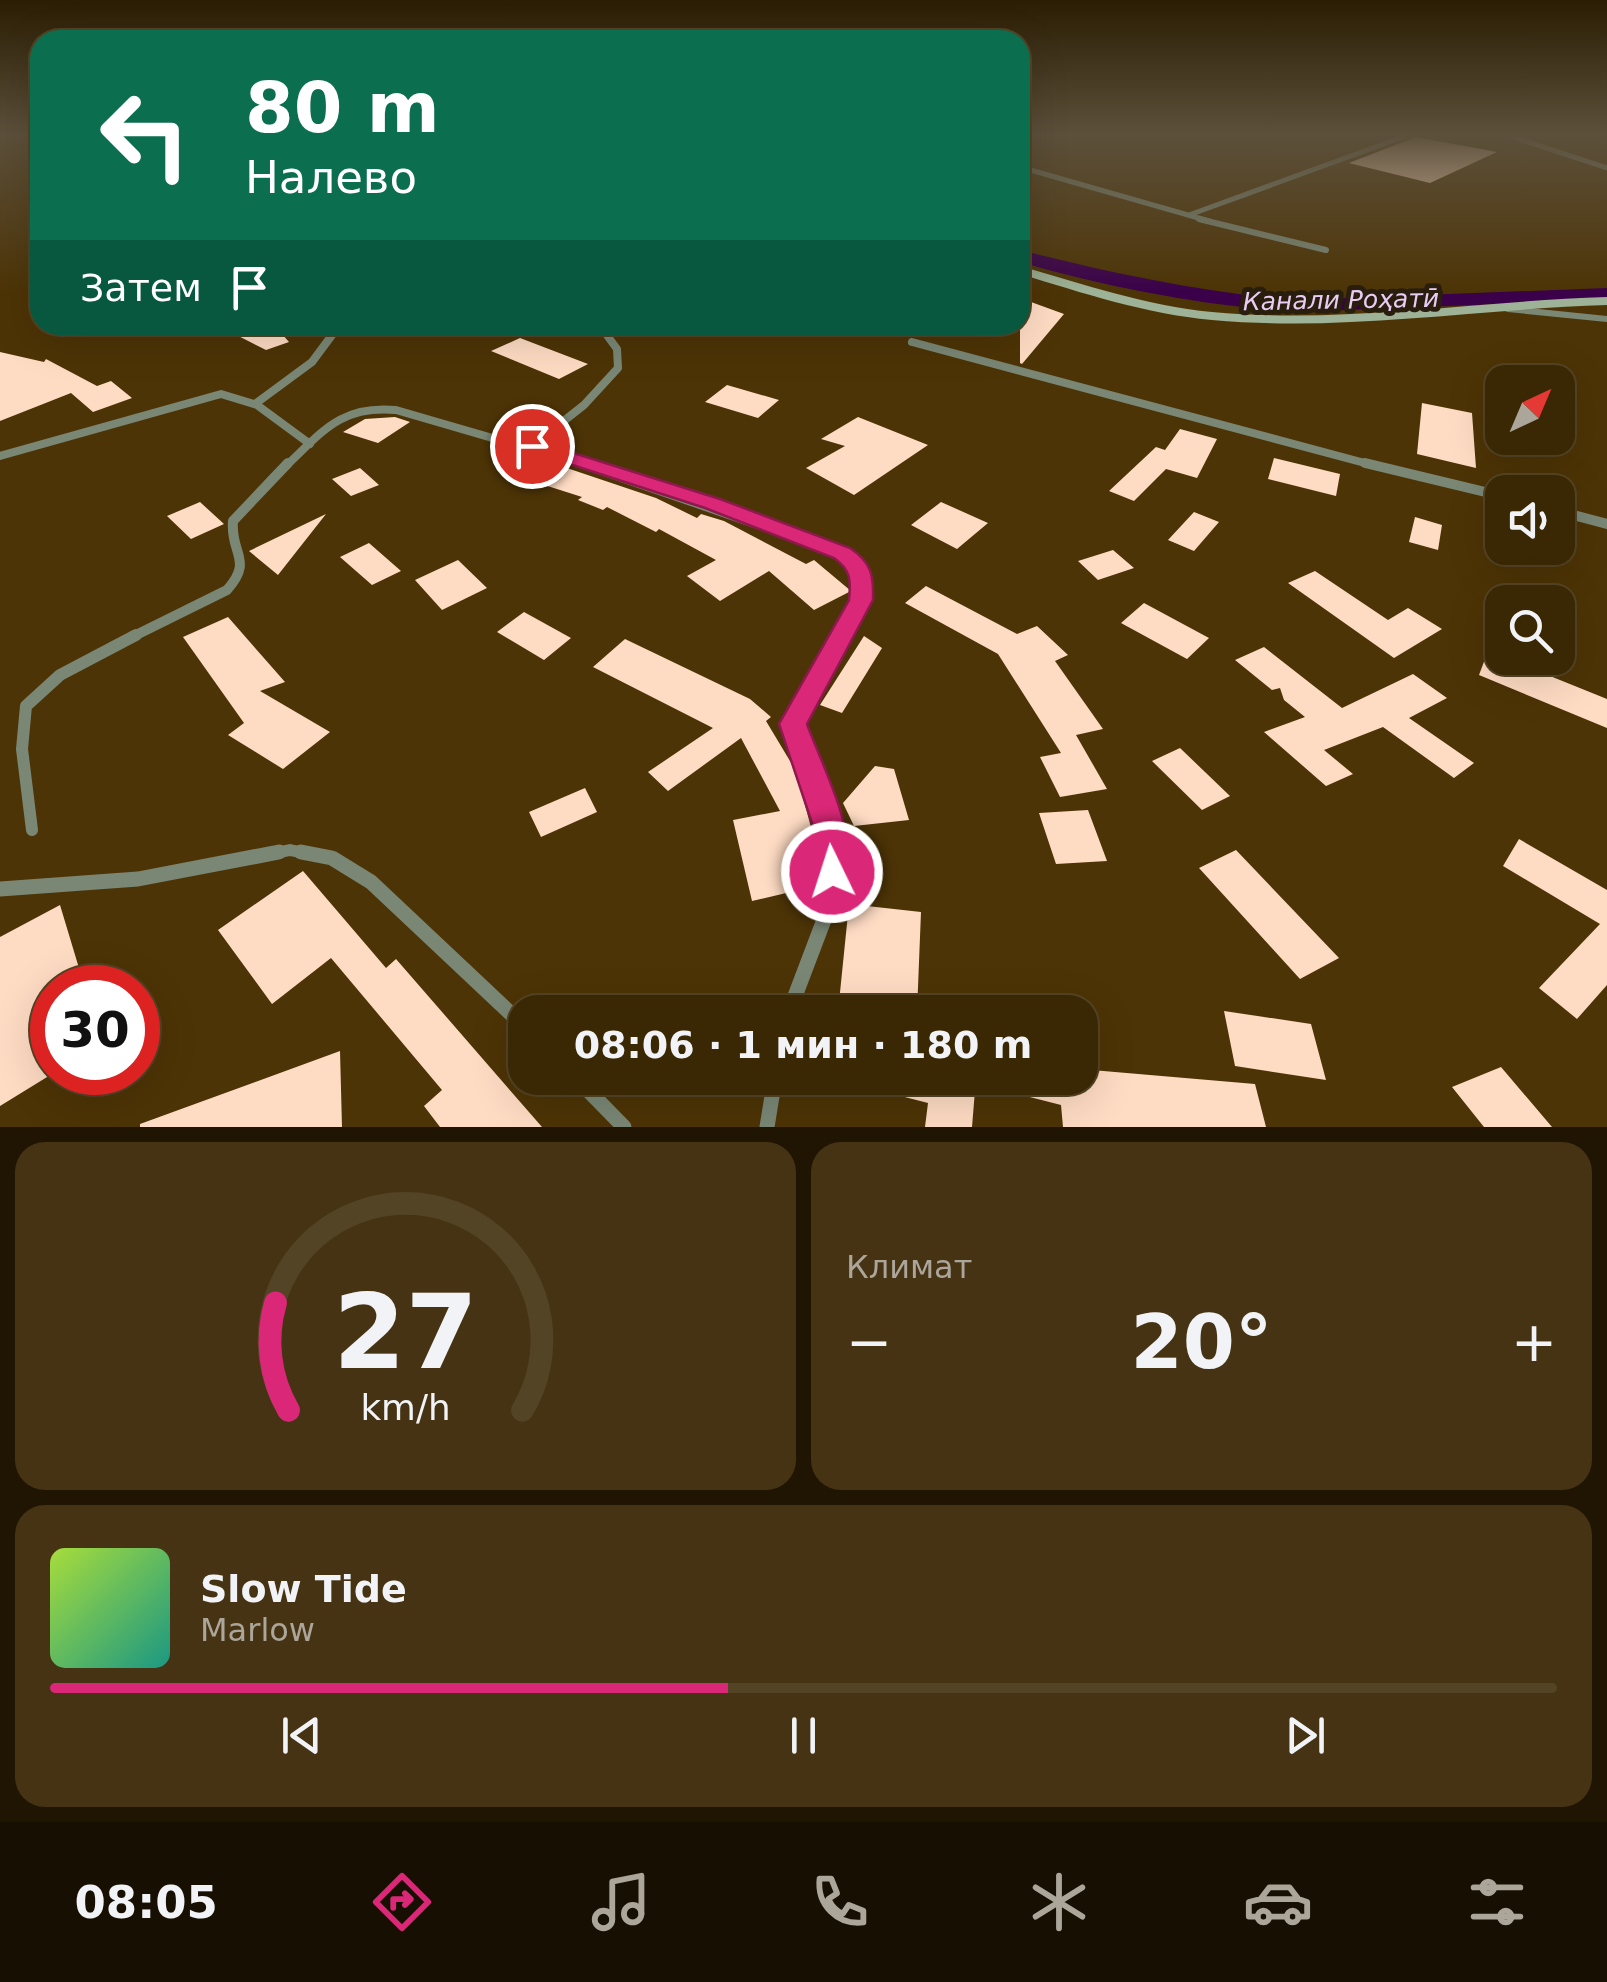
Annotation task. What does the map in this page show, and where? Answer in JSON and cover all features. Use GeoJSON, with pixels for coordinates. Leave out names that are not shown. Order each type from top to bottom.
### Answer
{"type":"FeatureCollection","features":[{"type":"Feature","properties":{"kind":"street"},"geometry":{"type":"LineString","coordinates":[[1087,187],[1326,250]]}},
{"type":"Feature","properties":{"kind":"street"},"geometry":{"type":"LineString","coordinates":[[1188,216],[1268,187]]}},
{"type":"Feature","properties":{"kind":"street"},"geometry":{"type":"LineString","coordinates":[[1030,273],[1166,310],[1287,320],[1607,301]]}},
{"type":"Feature","properties":{"kind":"street"},"geometry":{"type":"LineString","coordinates":[[1482,307],[1607,319]]}},
{"type":"Feature","properties":{"kind":"street"},"geometry":{"type":"LineString","coordinates":[[255,404],[312,362],[332,335]]}},
{"type":"Feature","properties":{"kind":"street"},"geometry":{"type":"LineString","coordinates":[[532,446],[606,384],[619,367],[620,356],[605,335]]}},
{"type":"Feature","properties":{"kind":"street"},"geometry":{"type":"LineString","coordinates":[[912,342],[1303,448],[1485,492]]}},
{"type":"Feature","properties":{"kind":"street"},"geometry":{"type":"LineString","coordinates":[[0,456],[202,398],[240,396],[310,444]]}},
{"type":"Feature","properties":{"kind":"street"},"geometry":{"type":"LineString","coordinates":[[32,830],[22,737],[24,708],[35,694],[61,674],[227,590],[239,578],[244,560],[233,534],[234,519],[244,503],[291,464],[330,422],[371,408],[396,410],[532,446],[712,504],[842,553],[856,563],[862,580],[861,600],[793,724],[834,841],[830,904],[795,995]]}},
{"type":"Feature","properties":{"kind":"street"},"geometry":{"type":"LineString","coordinates":[[1575,516],[1607,524]]}},
{"type":"Feature","properties":{"kind":"street"},"geometry":{"type":"LineString","coordinates":[[0,889],[138,879],[290,850],[332,858],[370,882],[508,1012]]}},
{"type":"Feature","properties":{"kind":"street"},"geometry":{"type":"LineString","coordinates":[[593,1095],[624,1127]]}},
{"type":"Feature","properties":{"kind":"street"},"geometry":{"type":"LineString","coordinates":[[766,1127],[772,1095]]}},
{"type":"Feature","properties":{"kind":"building"},"geometry":{"type":"Polygon","coordinates":[[[1030,302],[1064,314],[1022,364],[1020,335],[1030,335],[1030,302]]]}},
{"type":"Feature","properties":{"kind":"building"},"geometry":{"type":"Polygon","coordinates":[[[237,335],[283,335],[289,342],[266,350],[237,335]]]}},
{"type":"Feature","properties":{"kind":"building"},"geometry":{"type":"Polygon","coordinates":[[[520,338],[588,364],[559,379],[491,351],[520,338]]]}},
{"type":"Feature","properties":{"kind":"building"},"geometry":{"type":"Polygon","coordinates":[[[0,352],[44,362],[46,359],[97,386],[111,381],[132,398],[93,412],[71,393],[0,421],[0,352]]]}},
{"type":"Feature","properties":{"kind":"building"},"geometry":{"type":"Polygon","coordinates":[[[727,385],[779,400],[758,418],[705,402],[727,385]]]}},
{"type":"Feature","properties":{"kind":"building"},"geometry":{"type":"Polygon","coordinates":[[[1422,403],[1472,413],[1476,468],[1417,454],[1422,403]]]}},
{"type":"Feature","properties":{"kind":"building"},"geometry":{"type":"Polygon","coordinates":[[[395,417],[410,422],[378,443],[343,432],[365,419],[395,417]]]}},
{"type":"Feature","properties":{"kind":"building"},"geometry":{"type":"Polygon","coordinates":[[[858,417],[928,445],[854,495],[806,468],[845,446],[821,439],[858,417]]]}},
{"type":"Feature","properties":{"kind":"building"},"geometry":{"type":"Polygon","coordinates":[[[1180,429],[1217,439],[1197,478],[1166,469],[1134,501],[1109,491],[1156,447],[1165,450],[1180,429]]]}},
{"type":"Feature","properties":{"kind":"building"},"geometry":{"type":"Polygon","coordinates":[[[1274,458],[1340,474],[1336,496],[1268,479],[1274,458]]]}},
{"type":"Feature","properties":{"kind":"building"},"geometry":{"type":"Polygon","coordinates":[[[552,463],[656,498],[697,518],[701,514],[724,521],[806,564],[814,560],[851,591],[814,610],[769,571],[720,601],[687,576],[716,560],[659,529],[656,532],[607,507],[603,510],[578,500],[582,497],[535,482],[552,463]]]}},
{"type":"Feature","properties":{"kind":"building"},"geometry":{"type":"Polygon","coordinates":[[[360,468],[379,485],[351,496],[332,479],[360,468]]]}},
{"type":"Feature","properties":{"kind":"building"},"geometry":{"type":"Polygon","coordinates":[[[200,502],[224,524],[191,539],[167,516],[200,502]]]}},
{"type":"Feature","properties":{"kind":"building"},"geometry":{"type":"Polygon","coordinates":[[[941,502],[988,523],[957,549],[911,525],[941,502]]]}},
{"type":"Feature","properties":{"kind":"building"},"geometry":{"type":"Polygon","coordinates":[[[1194,512],[1219,522],[1194,551],[1168,540],[1194,512]]]}},
{"type":"Feature","properties":{"kind":"building"},"geometry":{"type":"Polygon","coordinates":[[[326,514],[278,575],[249,551],[326,514]]]}},
{"type":"Feature","properties":{"kind":"building"},"geometry":{"type":"Polygon","coordinates":[[[1415,517],[1442,525],[1438,550],[1409,542],[1415,517]]]}},
{"type":"Feature","properties":{"kind":"building"},"geometry":{"type":"Polygon","coordinates":[[[369,543],[401,571],[372,585],[340,557],[369,543]]]}},
{"type":"Feature","properties":{"kind":"building"},"geometry":{"type":"Polygon","coordinates":[[[1113,550],[1134,568],[1098,580],[1078,561],[1113,550]]]}},
{"type":"Feature","properties":{"kind":"building"},"geometry":{"type":"Polygon","coordinates":[[[458,560],[487,588],[442,610],[415,580],[458,560]]]}},
{"type":"Feature","properties":{"kind":"building"},"geometry":{"type":"Polygon","coordinates":[[[1315,571],[1388,620],[1408,608],[1442,629],[1394,658],[1288,583],[1315,571]]]}},
{"type":"Feature","properties":{"kind":"building"},"geometry":{"type":"Polygon","coordinates":[[[926,586],[1017,634],[1037,626],[1068,655],[1055,661],[1103,729],[1076,735],[1107,789],[1060,797],[1040,757],[1061,753],[998,654],[905,603],[926,586]]]}},
{"type":"Feature","properties":{"kind":"building"},"geometry":{"type":"Polygon","coordinates":[[[1144,603],[1209,638],[1187,659],[1121,623],[1144,603]]]}},
{"type":"Feature","properties":{"kind":"building"},"geometry":{"type":"Polygon","coordinates":[[[524,612],[571,638],[544,660],[497,632],[524,612]]]}},
{"type":"Feature","properties":{"kind":"building"},"geometry":{"type":"Polygon","coordinates":[[[228,617],[285,682],[260,691],[330,732],[283,769],[228,735],[244,723],[183,637],[228,617]]]}},
{"type":"Feature","properties":{"kind":"building"},"geometry":{"type":"Polygon","coordinates":[[[864,636],[882,648],[842,713],[820,705],[864,636]]]}},
{"type":"Feature","properties":{"kind":"building"},"geometry":{"type":"Polygon","coordinates":[[[625,639],[750,699],[771,717],[766,721],[796,771],[821,865],[820,885],[752,901],[733,820],[780,811],[741,738],[668,791],[648,772],[713,728],[593,667],[625,639]]]}},
{"type":"Feature","properties":{"kind":"building"},"geometry":{"type":"Polygon","coordinates":[[[1264,647],[1342,708],[1413,674],[1447,698],[1409,718],[1474,763],[1454,778],[1383,727],[1324,750],[1353,774],[1326,786],[1264,732],[1305,717],[1284,700],[1280,688],[1272,690],[1235,660],[1264,647]]]}},
{"type":"Feature","properties":{"kind":"building"},"geometry":{"type":"Polygon","coordinates":[[[1485,659],[1485,675],[1548,675],[1607,699],[1607,728],[1479,675],[1485,659]]]}},
{"type":"Feature","properties":{"kind":"building"},"geometry":{"type":"Polygon","coordinates":[[[1180,748],[1230,796],[1202,810],[1152,761],[1180,748]]]}},
{"type":"Feature","properties":{"kind":"building"},"geometry":{"type":"Polygon","coordinates":[[[875,766],[894,769],[909,820],[854,826],[843,803],[875,766]]]}},
{"type":"Feature","properties":{"kind":"building"},"geometry":{"type":"Polygon","coordinates":[[[585,788],[597,812],[541,837],[529,812],[585,788]]]}},
{"type":"Feature","properties":{"kind":"building"},"geometry":{"type":"Polygon","coordinates":[[[1088,810],[1107,861],[1056,864],[1039,813],[1088,810]]]}},
{"type":"Feature","properties":{"kind":"building"},"geometry":{"type":"Polygon","coordinates":[[[1519,839],[1607,890],[1607,985],[1577,1019],[1539,988],[1600,924],[1503,866],[1519,839]]]}},
{"type":"Feature","properties":{"kind":"building"},"geometry":{"type":"Polygon","coordinates":[[[1236,850],[1339,958],[1300,979],[1199,868],[1236,850]]]}},
{"type":"Feature","properties":{"kind":"building"},"geometry":{"type":"Polygon","coordinates":[[[303,871],[386,968],[396,959],[508,1088],[508,1095],[514,1095],[542,1127],[440,1127],[424,1106],[442,1090],[331,958],[272,1004],[218,930],[303,871]]]}},
{"type":"Feature","properties":{"kind":"building"},"geometry":{"type":"Polygon","coordinates":[[[849,904],[921,912],[918,995],[840,995],[849,904]]]}},
{"type":"Feature","properties":{"kind":"building"},"geometry":{"type":"Polygon","coordinates":[[[60,905],[78,965],[30,965],[30,1088],[0,1106],[0,937],[60,905]]]}},
{"type":"Feature","properties":{"kind":"building"},"geometry":{"type":"Polygon","coordinates":[[[1224,1011],[1311,1024],[1326,1080],[1235,1066],[1224,1011]]]}},
{"type":"Feature","properties":{"kind":"building"},"geometry":{"type":"Polygon","coordinates":[[[340,1051],[342,1127],[140,1127],[140,1124],[340,1051]]]}},
{"type":"Feature","properties":{"kind":"building"},"geometry":{"type":"Polygon","coordinates":[[[1501,1067],[1552,1127],[1484,1127],[1452,1087],[1501,1067]]]}},
{"type":"Feature","properties":{"kind":"building"},"geometry":{"type":"Polygon","coordinates":[[[1098,1071],[1255,1084],[1266,1127],[1063,1127],[1061,1105],[1022,1095],[1098,1095],[1098,1071]]]}},
{"type":"Feature","properties":{"kind":"building"},"geometry":{"type":"Polygon","coordinates":[[[897,1095],[975,1095],[972,1127],[925,1127],[928,1103],[897,1095]]]}},
{"type":"Feature","properties":{"kind":"waterway","name":"Канали Роҳатӣ"},"geometry":{"type":"LineString","coordinates":[[1030,259],[1156,289],[1294,306],[1607,294]]}},
{"type":"Feature","properties":{"kind":"route"},"geometry":{"type":"LineString","coordinates":[[532,446],[712,504],[842,553],[856,563],[862,580],[861,600],[793,724],[834,841],[832,872]]}}]}
